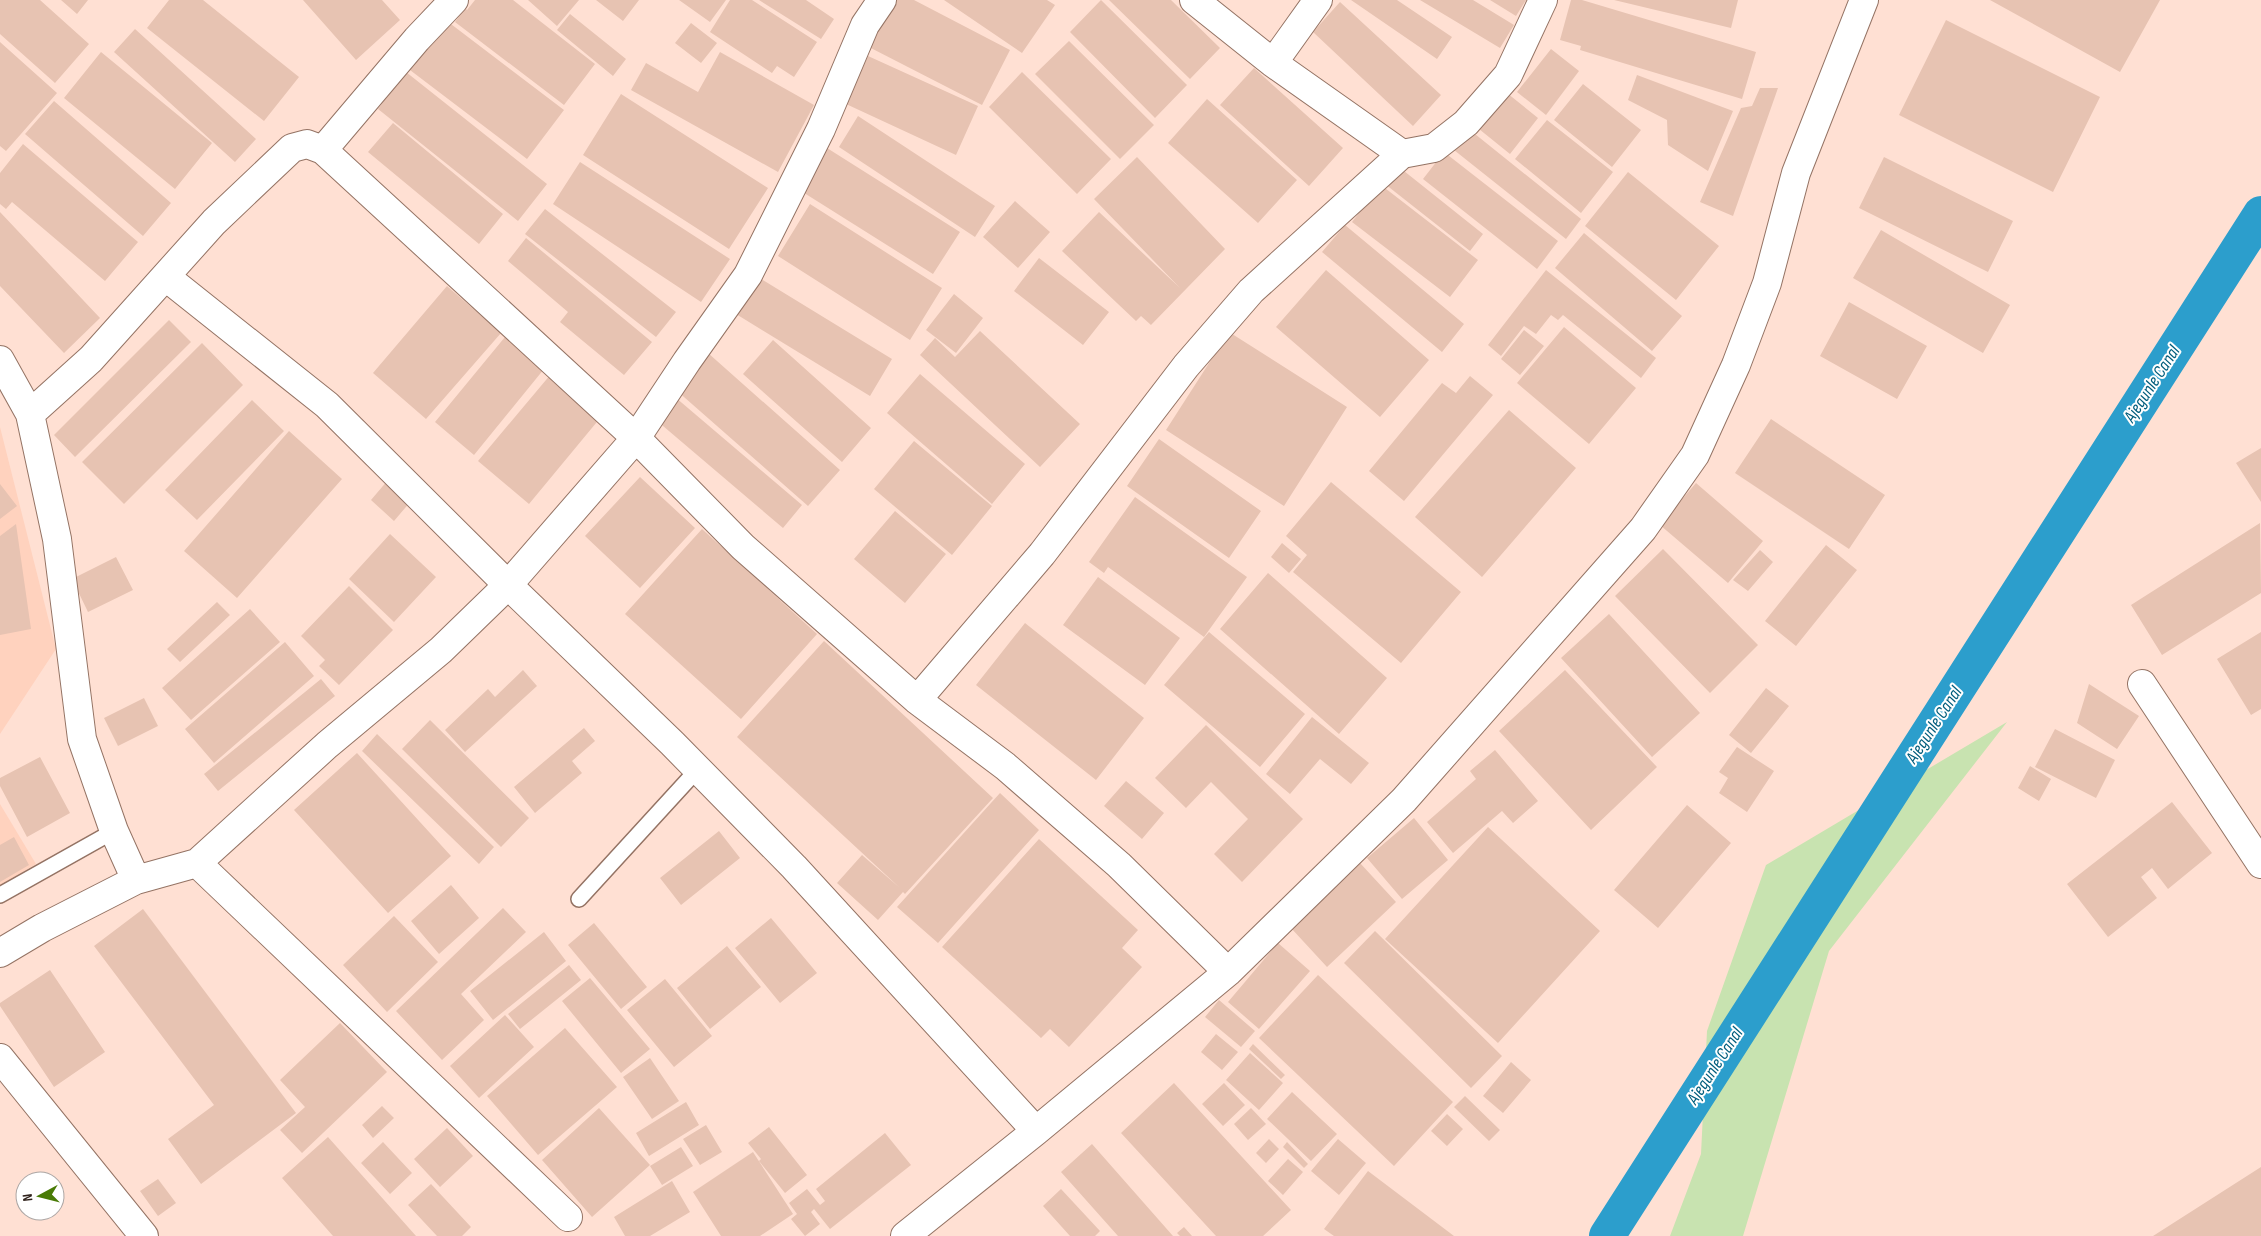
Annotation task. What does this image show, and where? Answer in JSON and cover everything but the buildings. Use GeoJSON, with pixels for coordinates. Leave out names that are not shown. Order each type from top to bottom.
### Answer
{"type":"FeatureCollection","features":[{"type":"Feature","properties":{"kind":"street"},"geometry":{"type":"LineString","coordinates":[[323,150],[416,39],[454,0]]}},
{"type":"Feature","properties":{"kind":"street"},"geometry":{"type":"LineString","coordinates":[[0,953],[42,928],[136,880],[197,863],[327,745],[441,650],[508,585],[636,438],[748,274],[821,129],[865,25],[882,0]]}},
{"type":"Feature","properties":{"kind":"street"},"geometry":{"type":"LineString","coordinates":[[1194,0],[1272,62],[1402,154]]}},
{"type":"Feature","properties":{"kind":"street"},"geometry":{"type":"LineString","coordinates":[[1272,62],[1318,0]]}},
{"type":"Feature","properties":{"kind":"street"},"geometry":{"type":"LineString","coordinates":[[917,700],[1042,554],[1186,366],[1251,291],[1402,154],[1434,148],[1466,123],[1508,75],[1543,0]]}},
{"type":"Feature","properties":{"kind":"street"},"geometry":{"type":"LineString","coordinates":[[905,1236],[1036,1131],[1228,972],[1404,800],[1643,529],[1694,455],[1736,365],[1767,283],[1796,173],[1864,0]]}},
{"type":"Feature","properties":{"kind":"street"},"geometry":{"type":"LineString","coordinates":[[30,414],[91,359],[214,222],[292,148],[307,144],[323,150],[636,438],[743,547],[917,700],[1005,766],[1112,859],[1228,972]]}},
{"type":"Feature","properties":{"kind":"street"},"geometry":{"type":"LineString","coordinates":[[166,277],[327,405],[794,867],[1036,1131]]}},
{"type":"Feature","properties":{"kind":"street"},"geometry":{"type":"LineString","coordinates":[[0,360],[30,414],[57,539],[82,738],[114,831],[136,880]]}},
{"type":"Feature","properties":{"kind":"street"},"geometry":{"type":"LineString","coordinates":[[2142,684],[2261,864]]}},
{"type":"Feature","properties":{"kind":"street"},"geometry":{"type":"LineString","coordinates":[[197,863],[568,1217]]}},
{"type":"Feature","properties":{"kind":"street"},"geometry":{"type":"LineString","coordinates":[[0,1058],[144,1236]]}},
{"type":"Feature","properties":{"kind":"lane"},"geometry":{"type":"LineString","coordinates":[[579,899],[698,770]]}},
{"type":"Feature","properties":{"kind":"lane"},"geometry":{"type":"LineString","coordinates":[[0,895],[114,831]]}},
{"type":"Feature","properties":{"kind":"shaded area"},"geometry":{"type":"Polygon","coordinates":[[[0,427],[56,649],[0,734],[0,427]]]}},
{"type":"Feature","properties":{"kind":"shaded area"},"geometry":{"type":"Polygon","coordinates":[[[0,804],[36,864],[0,886],[0,804]]]}},
{"type":"Feature","properties":{"kind":"green space"},"geometry":{"type":"Polygon","coordinates":[[[2007,722],[1829,951],[1743,1236],[1670,1236],[1701,1154],[1707,1031],[1766,865],[2007,722]]]}},
{"type":"Feature","properties":{"kind":"waterway","name":"Ajegunle Canal"},"geometry":{"type":"LineString","coordinates":[[1607,1236],[2261,214]]}}]}
